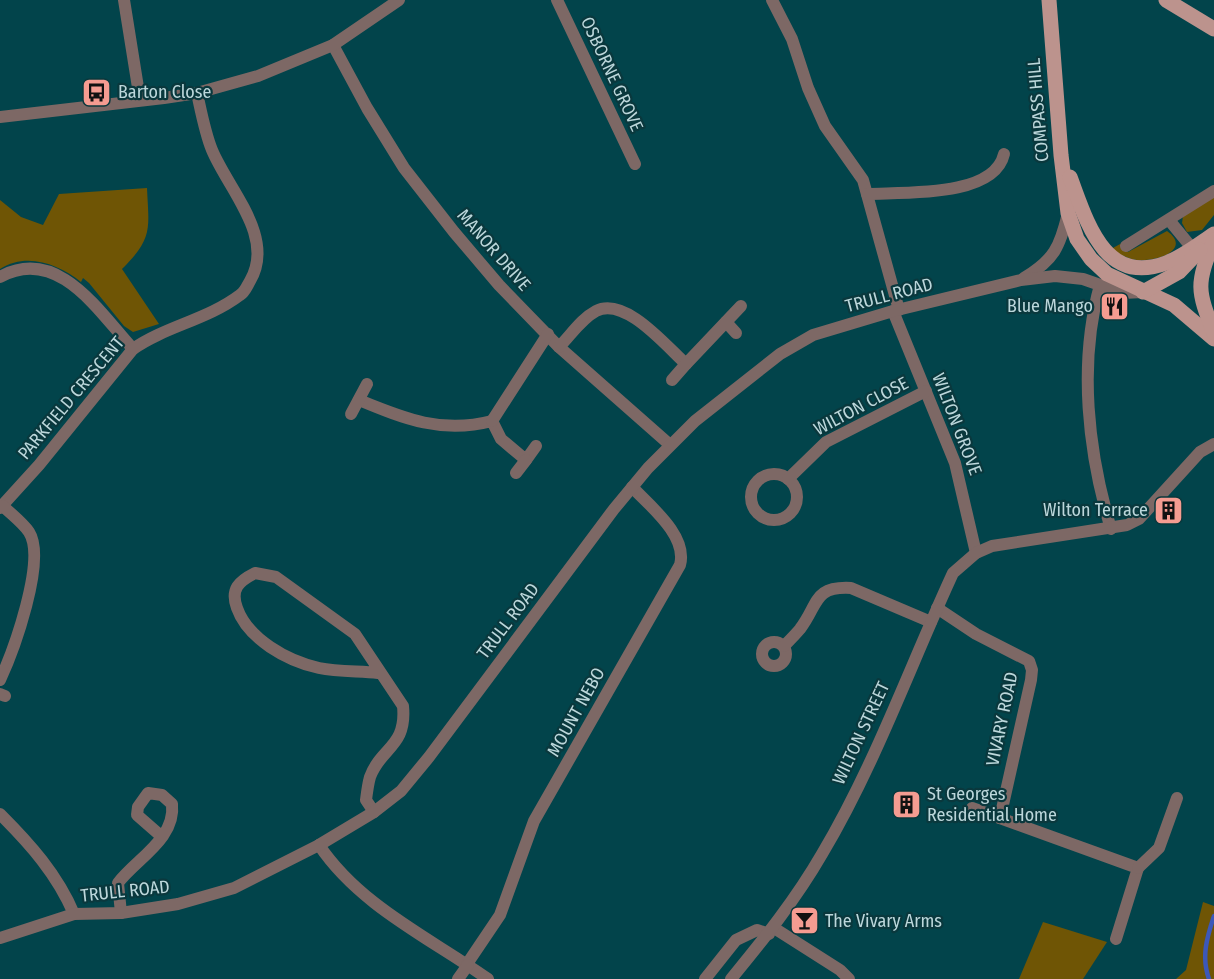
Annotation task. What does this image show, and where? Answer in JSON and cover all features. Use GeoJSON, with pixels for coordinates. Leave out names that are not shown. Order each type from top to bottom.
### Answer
{"type":"FeatureCollection","features":[{"type":"Feature","properties":{"kind":"main road"},"geometry":{"type":"LineString","coordinates":[[1166,0],[1214,29]]}},
{"type":"Feature","properties":{"kind":"main road","name":"COMPASS HILL"},"geometry":{"type":"LineString","coordinates":[[1050,1],[1061,155],[1068,213],[1077,238],[1091,259],[1107,274],[1174,306],[1214,339]]}},
{"type":"Feature","properties":{"kind":"main road"},"geometry":{"type":"LineString","coordinates":[[1061,155],[1092,233],[1106,253],[1125,267],[1146,269],[1168,263],[1214,235]]}},
{"type":"Feature","properties":{"kind":"main road"},"geometry":{"type":"LineString","coordinates":[[1143,292],[1179,272],[1214,235]]}},
{"type":"Feature","properties":{"kind":"main road"},"geometry":{"type":"LineString","coordinates":[[1214,240],[1199,284],[1200,298],[1214,333]]}},
{"type":"Feature","properties":{"kind":"street"},"geometry":{"type":"LineString","coordinates":[[124,0],[140,100]]}},
{"type":"Feature","properties":{"kind":"street"},"geometry":{"type":"LineString","coordinates":[[0,117],[197,93],[258,76],[333,45],[399,0]]}},
{"type":"Feature","properties":{"kind":"street","name":"OSBORNE GROVE"},"geometry":{"type":"LineString","coordinates":[[557,0],[635,164]]}},
{"type":"Feature","properties":{"kind":"street","name":"WILTON GROVE"},"geometry":{"type":"LineString","coordinates":[[772,0],[792,39],[808,88],[825,126],[839,150],[858,171],[867,194],[896,310],[955,463],[976,553]]}},
{"type":"Feature","properties":{"kind":"street","name":"MANOR DRIVE"},"geometry":{"type":"LineString","coordinates":[[333,45],[367,108],[404,168],[492,277],[559,347],[669,444]]}},
{"type":"Feature","properties":{"kind":"street","name":"PARKFIELD CRESCENT"},"geometry":{"type":"LineString","coordinates":[[2,507],[133,349],[146,340],[219,309],[243,294],[255,273],[259,253],[254,230],[211,149],[197,93]]}},
{"type":"Feature","properties":{"kind":"street"},"geometry":{"type":"LineString","coordinates":[[867,194],[945,190],[979,181],[995,173],[1002,165],[1005,154]]}},
{"type":"Feature","properties":{"kind":"street"},"geometry":{"type":"LineString","coordinates":[[1126,246],[1214,192]]}},
{"type":"Feature","properties":{"kind":"street","name":"TRULL ROAD"},"geometry":{"type":"LineString","coordinates":[[1021,280],[1043,266],[1056,251],[1068,213]]}},
{"type":"Feature","properties":{"kind":"street"},"geometry":{"type":"LineString","coordinates":[[1169,220],[1192,248]]}},
{"type":"Feature","properties":{"kind":"street"},"geometry":{"type":"LineString","coordinates":[[0,277],[11,271],[38,268],[65,277],[92,302],[133,349]]}},
{"type":"Feature","properties":{"kind":"street","name":"TRULL ROAD"},"geometry":{"type":"LineString","coordinates":[[0,938],[74,914],[121,913],[178,904],[234,888],[320,845],[374,812],[401,791],[429,758],[632,487],[669,444],[780,354],[813,334],[896,310],[1021,280],[1055,276],[1083,279],[1123,293],[1143,292]]}},
{"type":"Feature","properties":{"kind":"street"},"geometry":{"type":"LineString","coordinates":[[1100,285],[1094,305],[1090,347],[1089,405],[1093,453],[1111,529]]}},
{"type":"Feature","properties":{"kind":"street"},"geometry":{"type":"LineString","coordinates":[[672,380],[741,306]]}},
{"type":"Feature","properties":{"kind":"street"},"geometry":{"type":"LineString","coordinates":[[559,347],[591,314],[597,310],[614,308],[637,320],[686,364]]}},
{"type":"Feature","properties":{"kind":"street"},"geometry":{"type":"LineString","coordinates":[[726,322],[736,333]]}},
{"type":"Feature","properties":{"kind":"street"},"geometry":{"type":"LineString","coordinates":[[359,400],[419,422],[448,427],[469,427],[492,421],[548,334]]}},
{"type":"Feature","properties":{"kind":"street"},"geometry":{"type":"LineString","coordinates":[[351,414],[367,384]]}},
{"type":"Feature","properties":{"kind":"street","name":"WILTON CLOSE"},"geometry":{"type":"LineString","coordinates":[[788,479],[826,442],[926,391]]}},
{"type":"Feature","properties":{"kind":"street"},"geometry":{"type":"LineString","coordinates":[[492,421],[501,439],[526,460]]}},
{"type":"Feature","properties":{"kind":"street"},"geometry":{"type":"LineString","coordinates":[[976,553],[992,546],[1031,539],[1111,529],[1139,519],[1200,452],[1214,444]]}},
{"type":"Feature","properties":{"kind":"street"},"geometry":{"type":"LineString","coordinates":[[516,473],[536,446]]}},
{"type":"Feature","properties":{"kind":"street","name":"MOUNT NEBO"},"geometry":{"type":"LineString","coordinates":[[458,979],[500,915],[534,821],[680,566],[682,555],[671,531],[632,487]]}},
{"type":"Feature","properties":{"kind":"street"},"geometry":{"type":"LineString","coordinates":[[0,680],[21,630],[34,552],[30,533],[2,507]]}},
{"type":"Feature","properties":{"kind":"street","name":"WILTON STREET"},"geometry":{"type":"LineString","coordinates":[[731,979],[771,931],[822,854],[848,805],[953,573],[976,553]]}},
{"type":"Feature","properties":{"kind":"street"},"geometry":{"type":"LineString","coordinates":[[374,812],[366,800],[371,775],[401,732],[404,720],[403,706],[378,673],[368,651],[355,634],[306,596],[276,577],[255,573],[237,586],[233,594],[240,617],[245,626],[267,644],[299,662],[320,668],[378,673]]}},
{"type":"Feature","properties":{"kind":"street"},"geometry":{"type":"LineString","coordinates":[[784,646],[801,628],[817,598],[825,590],[839,587],[851,588],[931,622]]}},
{"type":"Feature","properties":{"kind":"street","name":"VIVARY ROAD"},"geometry":{"type":"LineString","coordinates":[[937,608],[976,634],[1022,655],[1029,661],[1032,670],[1000,818]]}},
{"type":"Feature","properties":{"kind":"street"},"geometry":{"type":"LineString","coordinates":[[1116,939],[1138,868],[1159,848],[1177,798]]}},
{"type":"Feature","properties":{"kind":"street"},"geometry":{"type":"LineString","coordinates":[[972,808],[1138,868]]}},
{"type":"Feature","properties":{"kind":"street"},"geometry":{"type":"LineString","coordinates":[[0,814],[28,842],[63,887],[74,914]]}},
{"type":"Feature","properties":{"kind":"street"},"geometry":{"type":"LineString","coordinates":[[121,913],[118,883],[144,859],[161,836]]}},
{"type":"Feature","properties":{"kind":"street"},"geometry":{"type":"LineString","coordinates":[[320,845],[346,877],[380,906],[407,927],[488,979]]}},
{"type":"Feature","properties":{"kind":"street"},"geometry":{"type":"LineString","coordinates":[[705,979],[736,940],[757,930],[771,931],[840,970],[849,979]]}},
{"type":"Feature","properties":{"kind":"shaded area"},"geometry":{"type":"Polygon","coordinates":[[[147,188],[147,233],[139,249],[122,269],[159,324],[133,332],[124,326],[83,278],[81,282],[52,265],[21,261],[0,269],[0,200],[21,217],[43,225],[59,194],[147,188]]]}},
{"type":"Feature","properties":{"kind":"shaded area"},"geometry":{"type":"Polygon","coordinates":[[[1214,196],[1214,215],[1202,230],[1187,232],[1182,223],[1183,216],[1214,196]]]}},
{"type":"Feature","properties":{"kind":"shaded area"},"geometry":{"type":"Polygon","coordinates":[[[1167,231],[1176,244],[1174,249],[1161,257],[1137,260],[1111,249],[1122,243],[1128,252],[1167,231]]]}},
{"type":"Feature","properties":{"kind":"shaded area"},"geometry":{"type":"Polygon","coordinates":[[[1203,902],[1214,906],[1214,979],[1176,979],[1186,970],[1203,902]]]}},
{"type":"Feature","properties":{"kind":"shaded area"},"geometry":{"type":"Polygon","coordinates":[[[1043,922],[1107,942],[1083,979],[1019,979],[1043,922]]]}},
{"type":"Feature","properties":{"kind":"waterway"},"geometry":{"type":"LineString","coordinates":[[1209,979],[1205,955],[1214,916]]}},
{"type":"Feature","properties":{"kind":"place","name":"Barton Close"},"geometry":{"type":"Point","coordinates":[97,92]}},
{"type":"Feature","properties":{"kind":"place","name":"Blue Mango"},"geometry":{"type":"Point","coordinates":[1114,306]}},
{"type":"Feature","properties":{"kind":"place","name":"Wilton Terrace"},"geometry":{"type":"Point","coordinates":[1169,510]}},
{"type":"Feature","properties":{"kind":"place","name":"St Georges Residential Home"},"geometry":{"type":"Point","coordinates":[906,804]}},
{"type":"Feature","properties":{"kind":"place","name":"The Vivary Arms"},"geometry":{"type":"Point","coordinates":[804,921]}}]}
